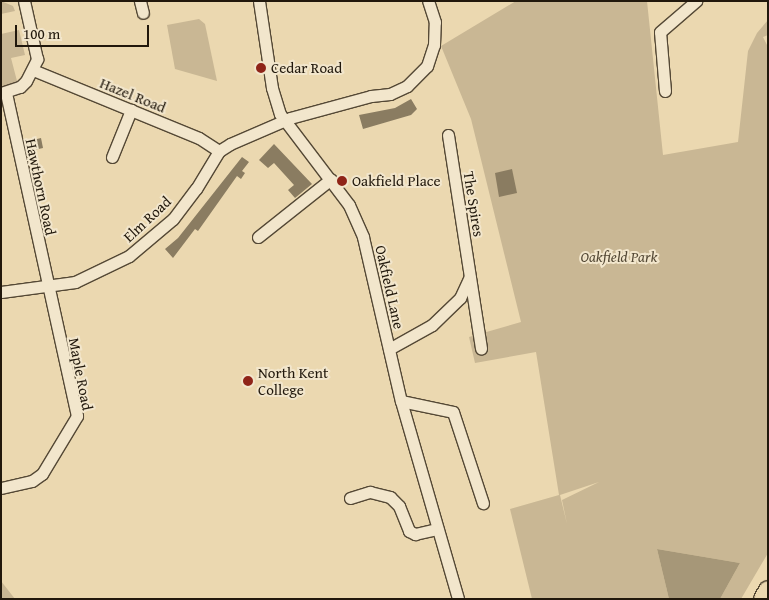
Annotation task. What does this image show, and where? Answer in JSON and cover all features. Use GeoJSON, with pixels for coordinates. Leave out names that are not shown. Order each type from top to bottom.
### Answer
{"type":"FeatureCollection","features":[{"type":"Feature","properties":{"kind":"highway"},"geometry":{"type":"LineString","coordinates":[[763,599],[768,590]]}},
{"type":"Feature","properties":{"kind":"street"},"geometry":{"type":"LineString","coordinates":[[4,93],[20,87],[33,70],[37,52],[24,1]]}},
{"type":"Feature","properties":{"kind":"street"},"geometry":{"type":"LineString","coordinates":[[140,1],[143,13]]}},
{"type":"Feature","properties":{"kind":"street","name":"Oakfield Lane"},"geometry":{"type":"LineString","coordinates":[[259,1],[272,88],[284,122],[331,179],[334,188],[349,205],[363,237],[401,401],[458,599]]}},
{"type":"Feature","properties":{"kind":"street"},"geometry":{"type":"LineString","coordinates":[[219,151],[284,122],[371,96],[390,94],[407,86],[427,66],[434,45],[435,22],[428,1]]}},
{"type":"Feature","properties":{"kind":"street"},"geometry":{"type":"LineString","coordinates":[[665,92],[660,32],[696,1]]}},
{"type":"Feature","properties":{"kind":"street","name":"Hazel Road"},"geometry":{"type":"LineString","coordinates":[[33,70],[199,138],[219,151]]}},
{"type":"Feature","properties":{"kind":"street","name":"Hawthorn Road"},"geometry":{"type":"LineString","coordinates":[[4,93],[48,288]]}},
{"type":"Feature","properties":{"kind":"street"},"geometry":{"type":"LineString","coordinates":[[112,157],[130,110]]}},
{"type":"Feature","properties":{"kind":"street","name":"The Spires"},"geometry":{"type":"LineString","coordinates":[[448,135],[481,348]]}},
{"type":"Feature","properties":{"kind":"street","name":"Elm Road"},"geometry":{"type":"LineString","coordinates":[[1,292],[48,288],[99,273],[146,243],[185,204],[219,151]]}},
{"type":"Feature","properties":{"kind":"street"},"geometry":{"type":"LineString","coordinates":[[258,237],[331,179]]}},
{"type":"Feature","properties":{"kind":"street"},"geometry":{"type":"LineString","coordinates":[[389,349],[432,325],[460,298],[470,277]]}},
{"type":"Feature","properties":{"kind":"street","name":"Maple Road"},"geometry":{"type":"LineString","coordinates":[[1,488],[32,481],[42,474],[77,416],[48,288]]}},
{"type":"Feature","properties":{"kind":"street"},"geometry":{"type":"LineString","coordinates":[[401,401],[453,412],[483,504]]}},
{"type":"Feature","properties":{"kind":"street"},"geometry":{"type":"LineString","coordinates":[[350,498],[370,492],[390,497],[399,506],[409,531],[415,534],[437,529]]}},
{"type":"Feature","properties":{"kind":"green space"},"geometry":{"type":"Polygon","coordinates":[[[1,1],[13,6],[15,11],[1,14],[1,1]]]}},
{"type":"Feature","properties":{"kind":"green space","name":"Oakfield Park"},"geometry":{"type":"Polygon","coordinates":[[[516,1],[647,1],[663,155],[738,142],[748,51],[757,33],[768,20],[768,35],[763,37],[768,47],[768,553],[741,599],[720,599],[740,563],[657,549],[669,599],[532,599],[510,509],[559,495],[536,352],[475,363],[469,337],[521,322],[471,119],[441,46],[516,1]],[[599,482],[560,495],[567,524],[562,500],[599,482]]]}},
{"type":"Feature","properties":{"kind":"green space"},"geometry":{"type":"Polygon","coordinates":[[[199,19],[205,24],[217,81],[175,69],[167,25],[199,19]]]}},
{"type":"Feature","properties":{"kind":"green space"},"geometry":{"type":"Polygon","coordinates":[[[19,30],[25,55],[11,58],[17,81],[5,89],[1,84],[1,34],[19,30]]]}},
{"type":"Feature","properties":{"kind":"green space"},"geometry":{"type":"Polygon","coordinates":[[[1,581],[15,599],[1,599],[1,581]]]}},
{"type":"Feature","properties":{"kind":"shaded area"},"geometry":{"type":"Polygon","coordinates":[[[657,549],[740,563],[720,599],[669,599],[657,549]]]}},
{"type":"Feature","properties":{"kind":"building"},"geometry":{"type":"Polygon","coordinates":[[[411,99],[417,109],[411,115],[363,129],[359,115],[395,108],[411,99]]]}},
{"type":"Feature","properties":{"kind":"building"},"geometry":{"type":"Polygon","coordinates":[[[41,138],[43,148],[34,150],[33,140],[41,138]]]}},
{"type":"Feature","properties":{"kind":"building"},"geometry":{"type":"Polygon","coordinates":[[[274,144],[312,184],[295,198],[288,190],[294,185],[274,163],[268,168],[259,160],[274,144]]]}},
{"type":"Feature","properties":{"kind":"building"},"geometry":{"type":"Polygon","coordinates":[[[242,157],[249,162],[242,171],[245,173],[241,179],[237,176],[198,231],[195,229],[173,258],[165,249],[178,238],[242,157]]]}},
{"type":"Feature","properties":{"kind":"building"},"geometry":{"type":"Polygon","coordinates":[[[512,169],[517,193],[499,197],[495,173],[512,169]]]}},
{"type":"Feature","properties":{"kind":"place","name":"Cedar Road"},"geometry":{"type":"Point","coordinates":[261,68]}},
{"type":"Feature","properties":{"kind":"place","name":"Oakfield Place"},"geometry":{"type":"Point","coordinates":[342,181]}},
{"type":"Feature","properties":{"kind":"place","name":"North Kent College"},"geometry":{"type":"Point","coordinates":[248,381]}}]}
